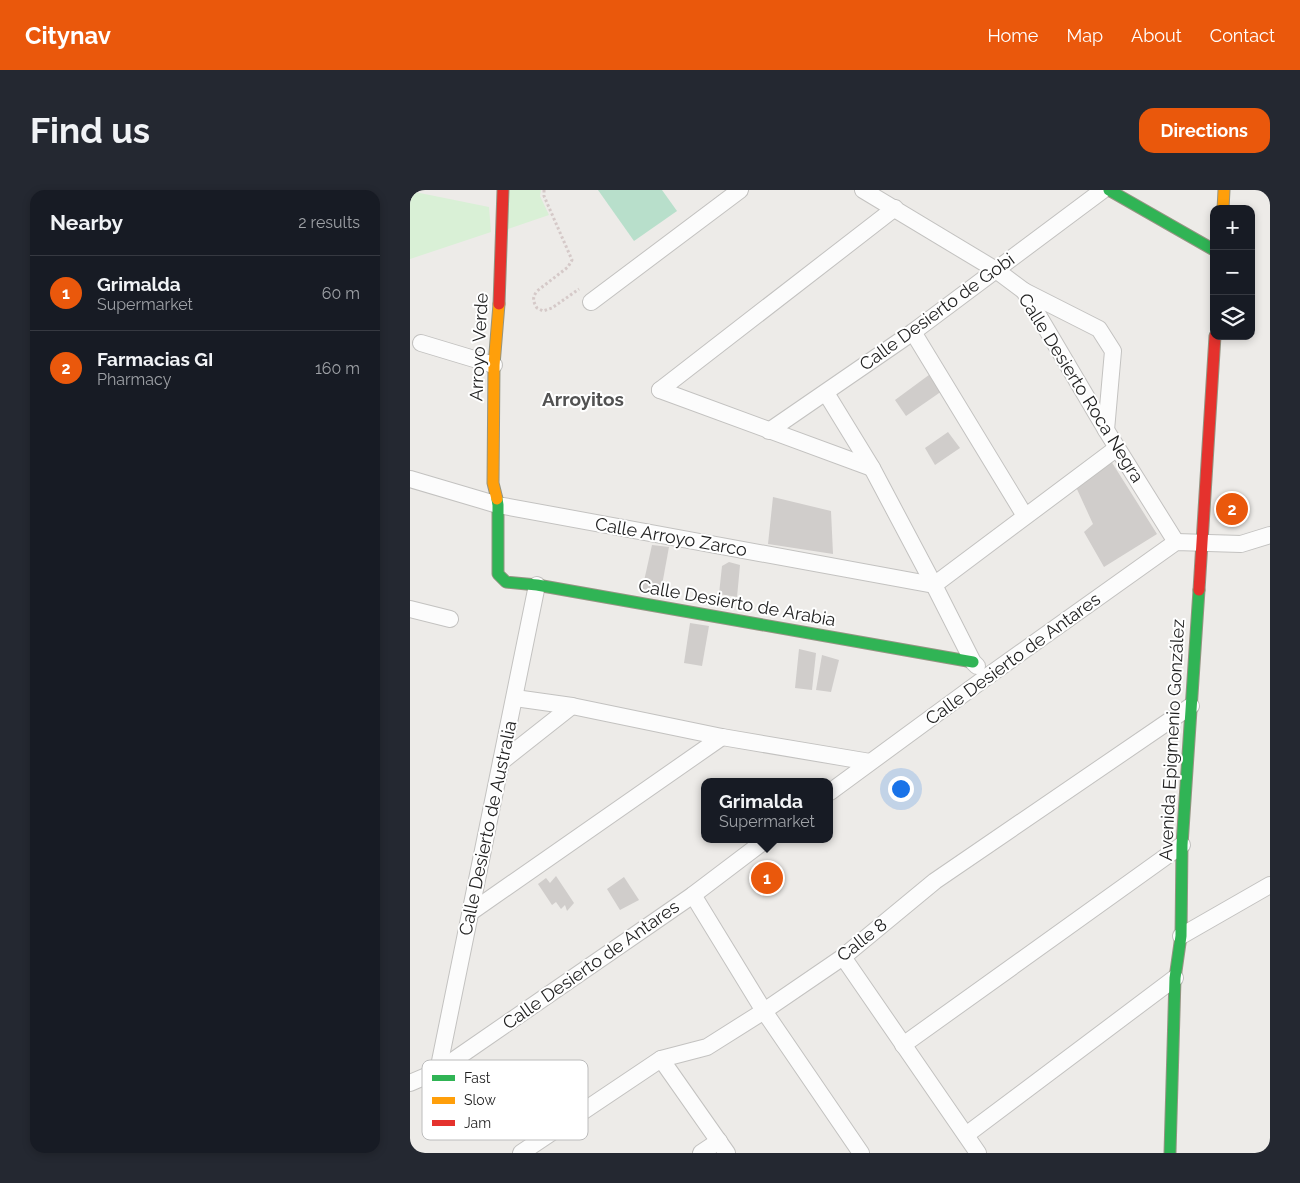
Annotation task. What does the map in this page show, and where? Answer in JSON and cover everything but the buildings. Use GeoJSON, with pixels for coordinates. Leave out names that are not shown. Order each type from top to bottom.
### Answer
{"type":"FeatureCollection","features":[{"type":"Feature","properties":{"kind":"street","name":"Arroyo Verde"},"geometry":{"type":"LineString","coordinates":[[498,574],[498,505],[493,483],[494,366],[498,329],[503,190]]}},
{"type":"Feature","properties":{"kind":"street"},"geometry":{"type":"LineString","coordinates":[[591,302],[740,190]]}},
{"type":"Feature","properties":{"kind":"street","name":"Calle Desierto Roca Negra"},"geometry":{"type":"LineString","coordinates":[[863,190],[896,208],[996,270],[1024,291],[1106,430],[1176,542]]}},
{"type":"Feature","properties":{"kind":"street","name":"Calle Desierto de Gobi"},"geometry":{"type":"LineString","coordinates":[[769,431],[913,332],[1103,190]]}},
{"type":"Feature","properties":{"kind":"street"},"geometry":{"type":"LineString","coordinates":[[1109,190],[1210,248]]}},
{"type":"Feature","properties":{"kind":"street"},"geometry":{"type":"LineString","coordinates":[[1223,205],[1224,190]]}},
{"type":"Feature","properties":{"kind":"street"},"geometry":{"type":"LineString","coordinates":[[872,468],[660,390],[896,208]]}},
{"type":"Feature","properties":{"kind":"street"},"geometry":{"type":"LineString","coordinates":[[1024,291],[1099,329],[1112,352],[1106,430]]}},
{"type":"Feature","properties":{"kind":"street"},"geometry":{"type":"LineString","coordinates":[[913,332],[1025,516]]}},
{"type":"Feature","properties":{"kind":"street","name":"Avenida Epigmenio González"},"geometry":{"type":"LineString","coordinates":[[1172,1150],[1175,978],[1181,936],[1182,844],[1215,340]]}},
{"type":"Feature","properties":{"kind":"street"},"geometry":{"type":"LineString","coordinates":[[421,342],[494,366]]}},
{"type":"Feature","properties":{"kind":"street"},"geometry":{"type":"LineString","coordinates":[[826,393],[872,468],[973,662],[988,676]]}},
{"type":"Feature","properties":{"kind":"street"},"geometry":{"type":"LineString","coordinates":[[934,585],[1118,448]]}},
{"type":"Feature","properties":{"kind":"street","name":"Calle Arroyo Zarco"},"geometry":{"type":"LineString","coordinates":[[410,479],[498,505],[934,585]]}},
{"type":"Feature","properties":{"kind":"street"},"geometry":{"type":"LineString","coordinates":[[1176,542],[1242,544],[1270,535]]}},
{"type":"Feature","properties":{"kind":"street","name":"Calle Desierto de Antares"},"geometry":{"type":"LineString","coordinates":[[833,790],[1176,542]]}},
{"type":"Feature","properties":{"kind":"street","name":"Calle Desierto de Arabia"},"geometry":{"type":"LineString","coordinates":[[498,574],[506,582],[537,585],[973,662]]}},
{"type":"Feature","properties":{"kind":"street","name":"Calle Desierto de Australia"},"geometry":{"type":"LineString","coordinates":[[440,1060],[537,585]]}},
{"type":"Feature","properties":{"kind":"street"},"geometry":{"type":"LineString","coordinates":[[410,609],[450,619]]}},
{"type":"Feature","properties":{"kind":"street"},"geometry":{"type":"LineString","coordinates":[[515,698],[572,706],[722,737],[870,762]]}},
{"type":"Feature","properties":{"kind":"street"},"geometry":{"type":"LineString","coordinates":[[501,762],[572,706]]}},
{"type":"Feature","properties":{"kind":"street","name":"Calle 8"},"geometry":{"type":"LineString","coordinates":[[588,1108],[661,1059],[707,1047],[764,1011],[843,957],[935,881],[1191,706]]}},
{"type":"Feature","properties":{"kind":"street"},"geometry":{"type":"LineString","coordinates":[[471,912],[722,737]]}},
{"type":"Feature","properties":{"kind":"street","name":"Calle Desierto de Antares"},"geometry":{"type":"LineString","coordinates":[[454,1060],[693,895],[762,843]]}},
{"type":"Feature","properties":{"kind":"street"},"geometry":{"type":"LineString","coordinates":[[903,1044],[1182,844]]}},
{"type":"Feature","properties":{"kind":"street"},"geometry":{"type":"LineString","coordinates":[[1181,936],[1270,885]]}},
{"type":"Feature","properties":{"kind":"street"},"geometry":{"type":"LineString","coordinates":[[693,895],[764,1011],[861,1153]]}},
{"type":"Feature","properties":{"kind":"street"},"geometry":{"type":"LineString","coordinates":[[843,957],[978,1153]]}},
{"type":"Feature","properties":{"kind":"street"},"geometry":{"type":"LineString","coordinates":[[966,1136],[1175,978]]}},
{"type":"Feature","properties":{"kind":"street"},"geometry":{"type":"LineString","coordinates":[[661,1059],[723,1147],[701,1153]]}},
{"type":"Feature","properties":{"kind":"street","name":"Calle Desierto de Antares"},"geometry":{"type":"LineString","coordinates":[[410,1083],[422,1078]]}},
{"type":"Feature","properties":{"kind":"street","name":"Calle 8"},"geometry":{"type":"LineString","coordinates":[[521,1153],[540,1140]]}},
{"type":"Feature","properties":{"kind":"path"},"geometry":{"type":"LineString","coordinates":[[537,291],[568,267],[572,260],[544,196],[544,190]]}},
{"type":"Feature","properties":{"kind":"green space"},"geometry":{"type":"Polygon","coordinates":[[[504,190],[541,190],[540,196],[549,215],[505,230],[504,190]]]}},
{"type":"Feature","properties":{"kind":"green space"},"geometry":{"type":"Polygon","coordinates":[[[598,190],[662,190],[677,211],[634,241],[598,190]]]}},
{"type":"Feature","properties":{"kind":"green space"},"geometry":{"type":"Polygon","coordinates":[[[410,191],[489,207],[491,232],[410,259],[410,191]]]}},
{"type":"Feature","properties":{"kind":"traffic: fast"},"geometry":{"type":"LineString","coordinates":[[1109,190],[1210,248]]}},
{"type":"Feature","properties":{"kind":"traffic: fast"},"geometry":{"type":"LineString","coordinates":[[497,499],[498,574],[506,582],[537,585],[973,662]]}},
{"type":"Feature","properties":{"kind":"traffic: fast"},"geometry":{"type":"LineString","coordinates":[[1170,1153],[1175,978],[1181,936],[1182,845],[1199,590]]}},
{"type":"Feature","properties":{"kind":"traffic: slow"},"geometry":{"type":"LineString","coordinates":[[1223,205],[1224,190]]}},
{"type":"Feature","properties":{"kind":"traffic: slow"},"geometry":{"type":"LineString","coordinates":[[497,499],[493,483],[494,365],[499,304]]}},
{"type":"Feature","properties":{"kind":"traffic: jam"},"geometry":{"type":"LineString","coordinates":[[499,304],[503,190]]}},
{"type":"Feature","properties":{"kind":"traffic: jam"},"geometry":{"type":"LineString","coordinates":[[1199,590],[1215,340]]}},
{"type":"Feature","properties":{"kind":"place","name":"Farmacias GI"},"geometry":{"type":"Point","coordinates":[1232,509]}},
{"type":"Feature","properties":{"kind":"place","name":"Grimalda"},"geometry":{"type":"Point","coordinates":[767,878]}},
{"type":"Feature","properties":{"kind":"district","name":"Arroyitos"},"geometry":{"type":"Point","coordinates":[583,399]}}]}
